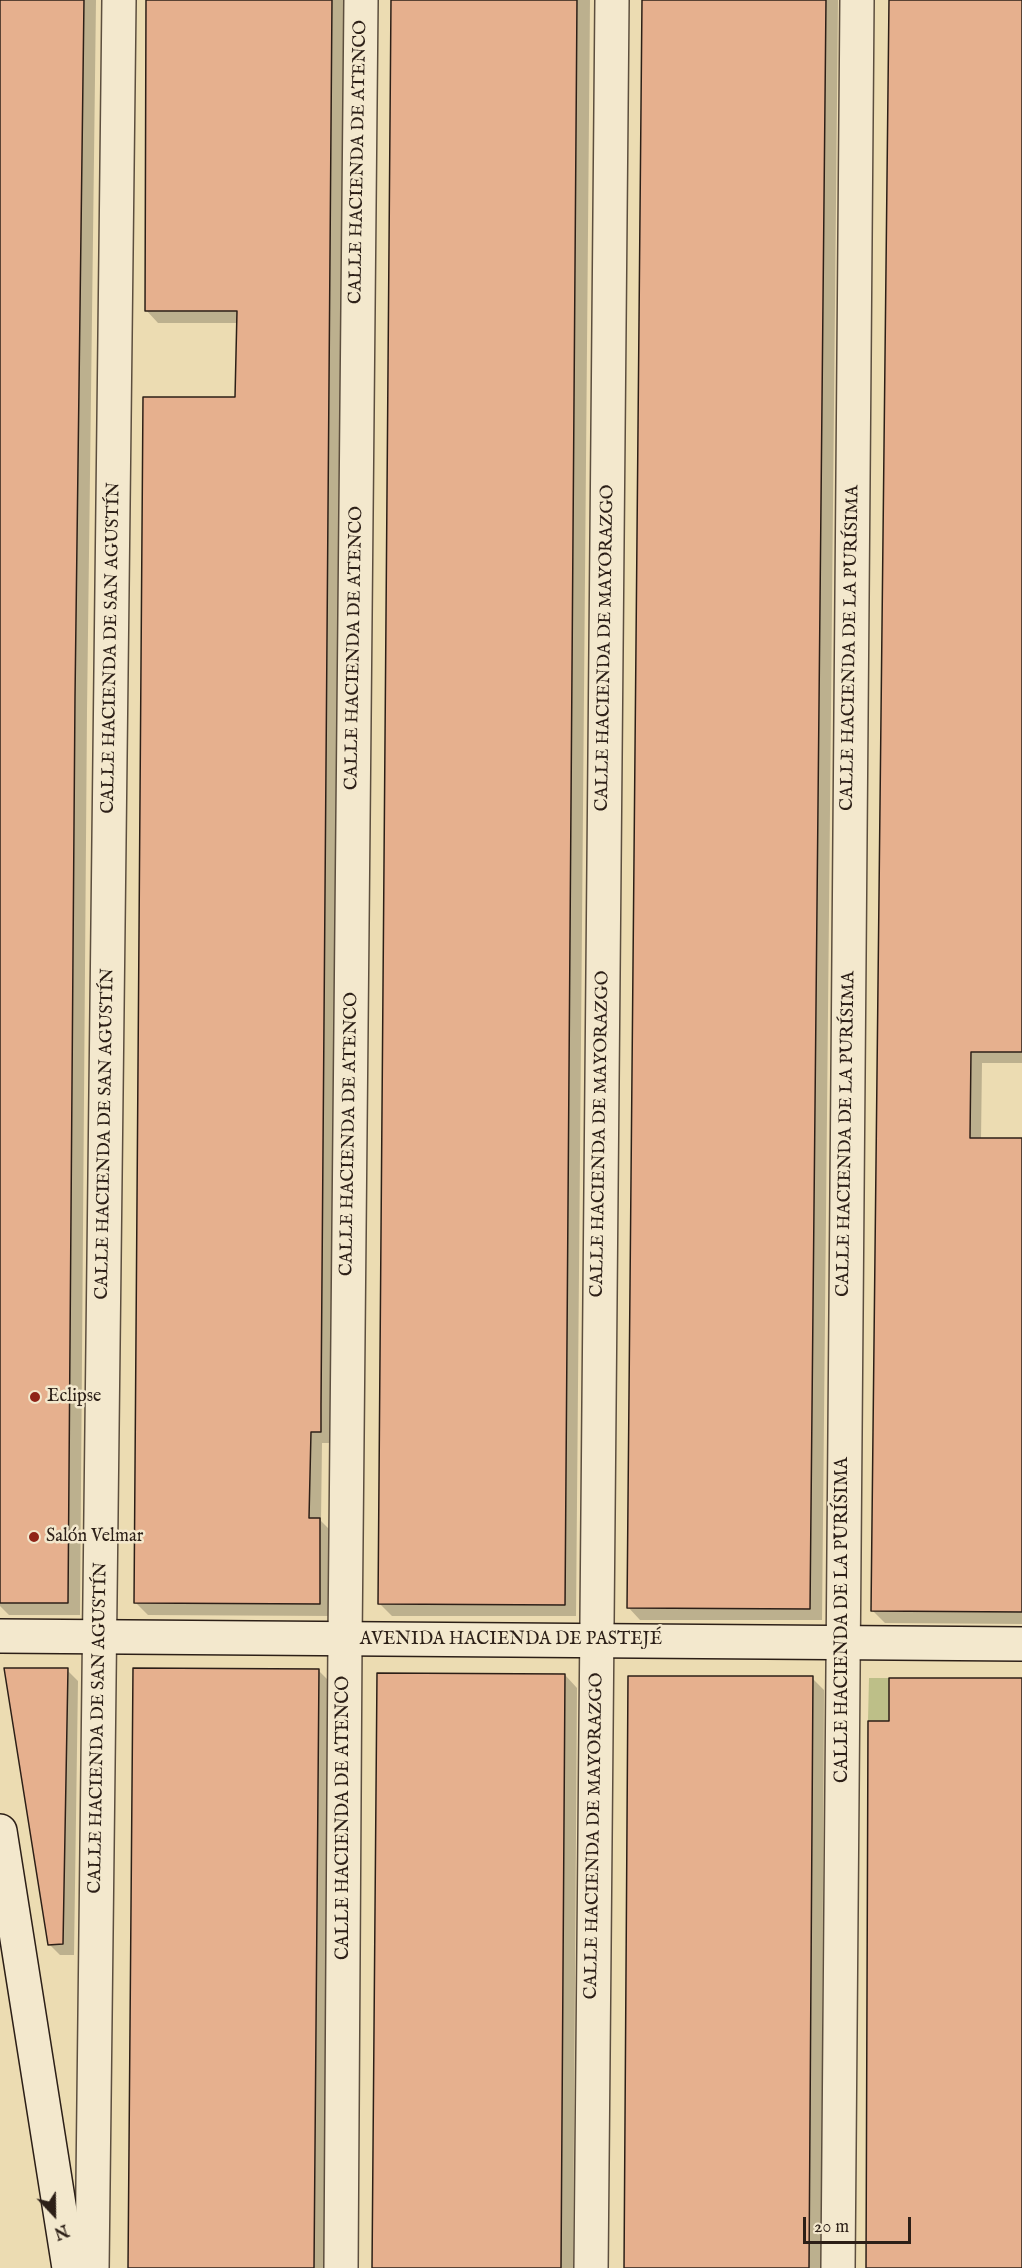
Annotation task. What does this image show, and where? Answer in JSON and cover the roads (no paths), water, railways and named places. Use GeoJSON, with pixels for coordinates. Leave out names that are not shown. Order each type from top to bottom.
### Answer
{"type":"FeatureCollection","features":[{"type":"Feature","properties":{"kind":"street","name":"CALLE HACIENDA DE SAN AGUSTÍN"},"geometry":{"type":"LineString","coordinates":[[92,2268],[119,0]]}},
{"type":"Feature","properties":{"kind":"street","name":"CALLE HACIENDA DE ATENCO"},"geometry":{"type":"LineString","coordinates":[[341,2268],[361,0]]}},
{"type":"Feature","properties":{"kind":"street","name":"CALLE HACIENDA DE MAYORAZGO"},"geometry":{"type":"LineString","coordinates":[[591,2268],[612,0]]}},
{"type":"Feature","properties":{"kind":"street","name":"CALLE HACIENDA DE LA PURÍSIMA"},"geometry":{"type":"LineString","coordinates":[[838,2268],[857,0]]}},
{"type":"Feature","properties":{"kind":"street","name":"AVENIDA HACIENDA DE PASTEJÉ"},"geometry":{"type":"LineString","coordinates":[[0,1636],[1022,1644]]}},
{"type":"Feature","properties":{"kind":"street"},"geometry":{"type":"LineString","coordinates":[[0,1831],[69,2268]]}},
{"type":"Feature","properties":{"kind":"place","name":"Eclipse"},"geometry":{"type":"Point","coordinates":[35,1397]}},
{"type":"Feature","properties":{"kind":"place","name":"Salón Velmar"},"geometry":{"type":"Point","coordinates":[34,1537]}}]}
